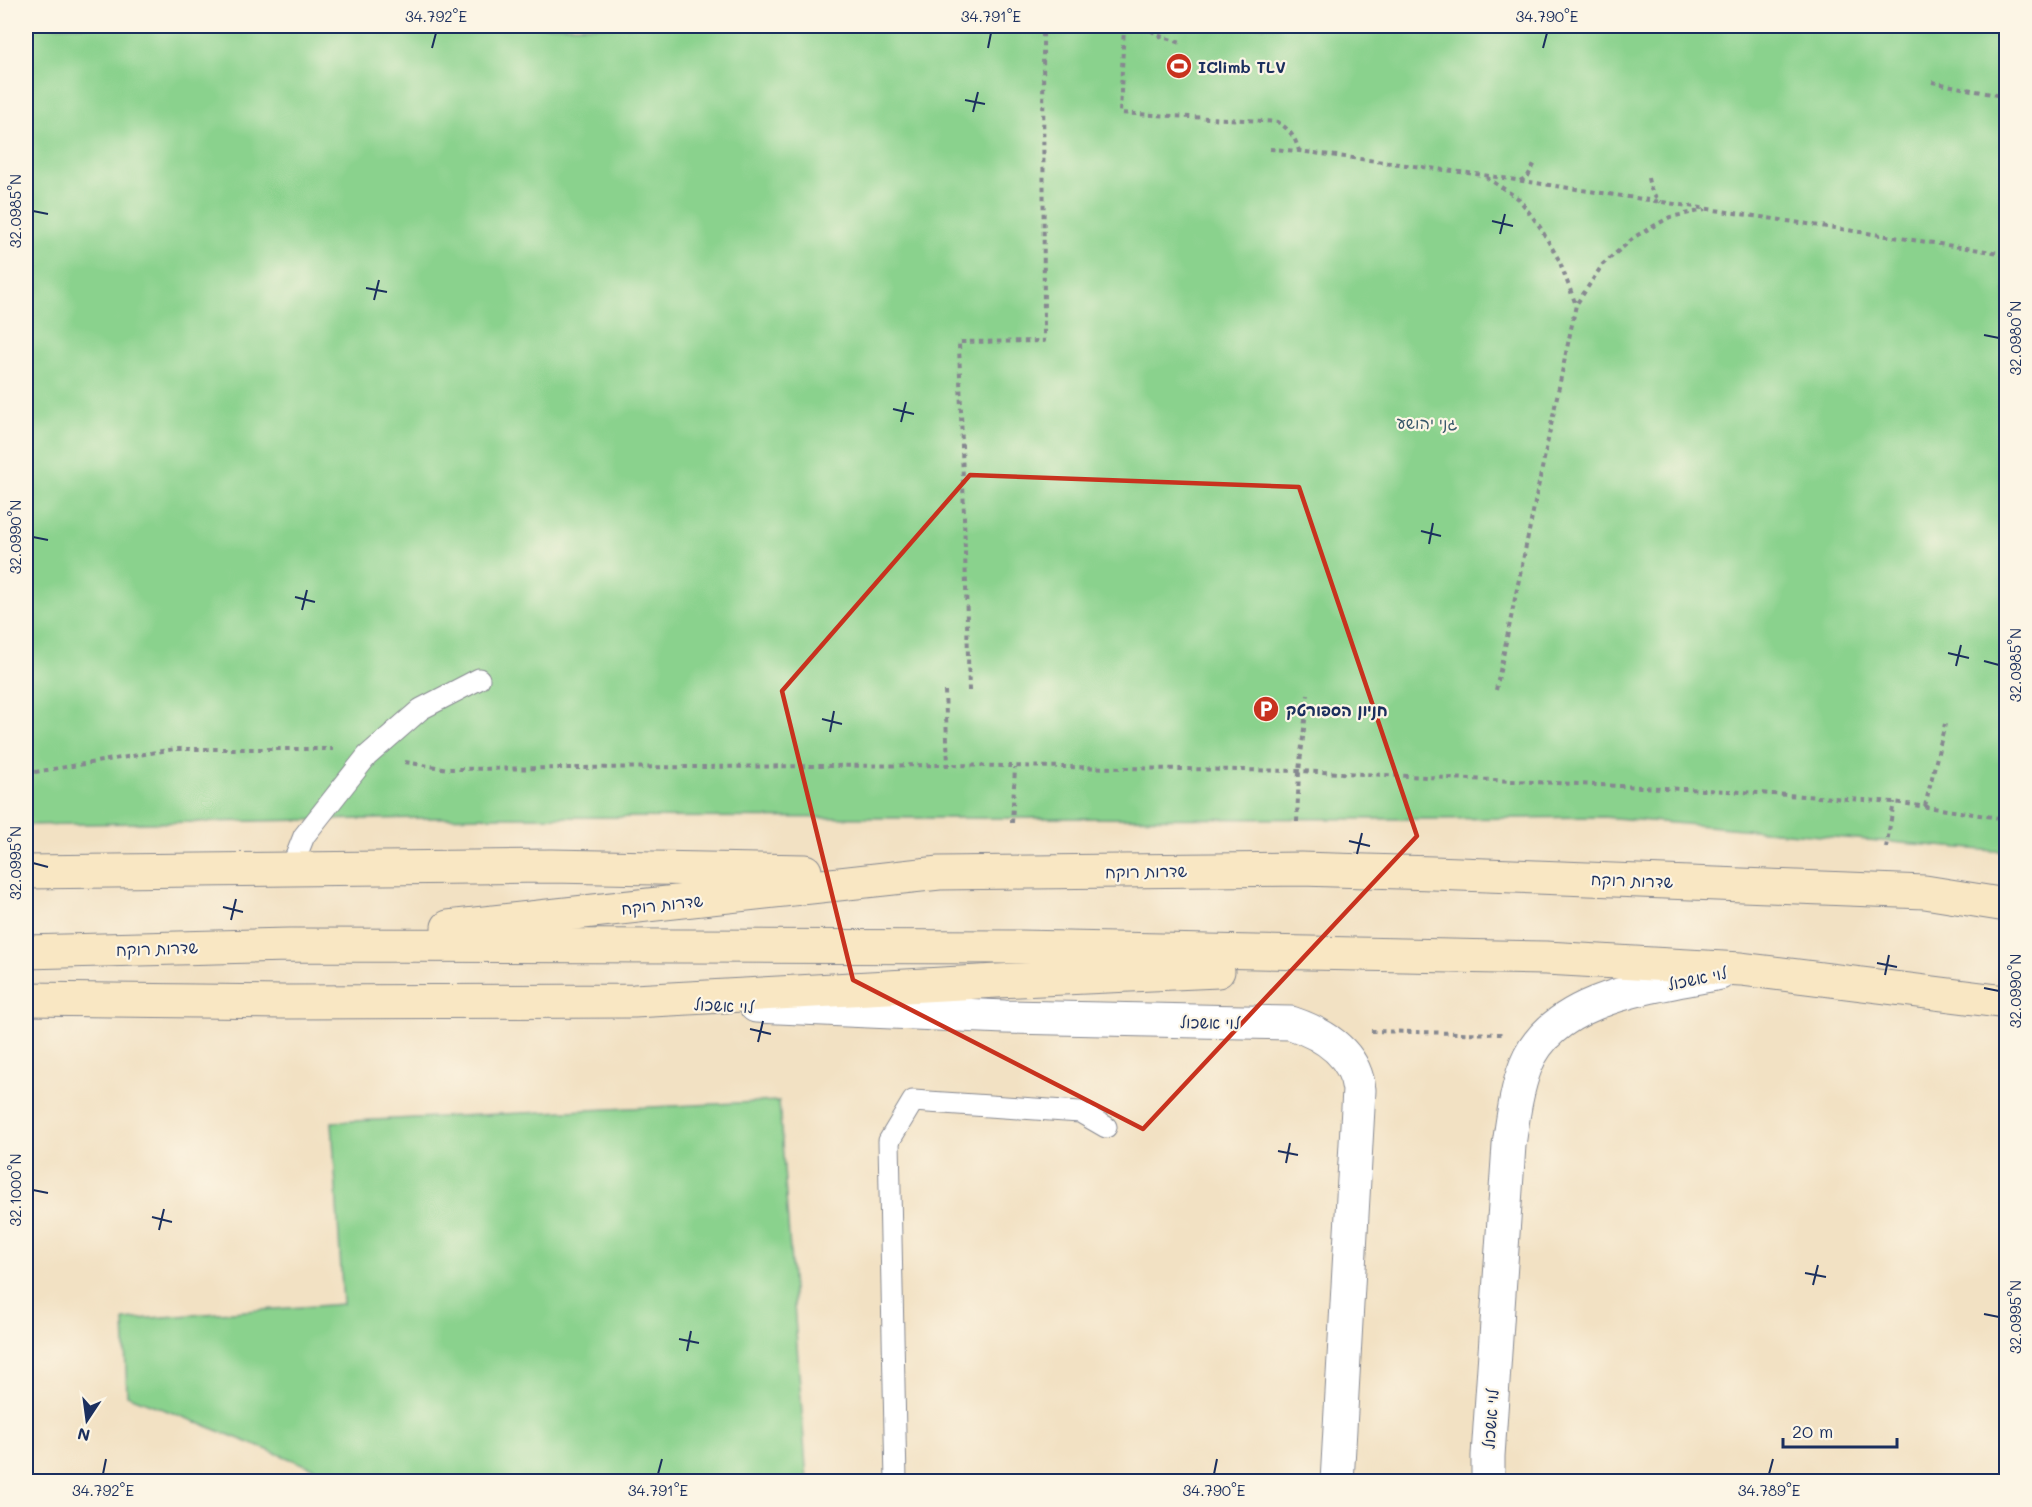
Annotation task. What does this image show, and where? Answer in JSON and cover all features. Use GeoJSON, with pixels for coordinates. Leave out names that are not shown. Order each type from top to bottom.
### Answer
{"type":"FeatureCollection","features":[{"type":"Feature","properties":{"kind":"main road"},"geometry":{"type":"LineString","coordinates":[[26,872],[551,866],[939,873]]}},
{"type":"Feature","properties":{"kind":"main road","name":"שדרות רוקח"},"geometry":{"type":"LineString","coordinates":[[288,945],[939,873],[1301,869],[1421,872],[1925,892],[2007,905]]}},
{"type":"Feature","properties":{"kind":"main road","name":"שדרות רוקח"},"geometry":{"type":"LineString","coordinates":[[33,952],[288,945],[1021,947],[1546,958],[1741,969],[2007,1002]]}},
{"type":"Feature","properties":{"kind":"main road"},"geometry":{"type":"LineString","coordinates":[[26,999],[282,1002],[634,1001],[1009,980],[1546,958]]}},
{"type":"Feature","properties":{"kind":"street","name":"לוי אשכול"},"geometry":{"type":"LineString","coordinates":[[1488,1482],[1488,1444],[1509,1145],[1515,1101],[1526,1063],[1544,1035],[1580,1008],[1638,990],[1741,969]]}},
{"type":"Feature","properties":{"kind":"street","name":"לוי אשכול"},"geometry":{"type":"LineString","coordinates":[[634,1001],[1005,1017],[1291,1023],[1312,1030],[1331,1042],[1347,1057],[1358,1077],[1359,1090],[1337,1482]]}},
{"type":"Feature","properties":{"kind":"lane"},"geometry":{"type":"LineString","coordinates":[[291,869],[304,836],[367,756],[421,710],[479,679]]}},
{"type":"Feature","properties":{"kind":"lane"},"geometry":{"type":"LineString","coordinates":[[896,1482],[889,1141],[913,1101],[1080,1112],[1106,1127]]}},
{"type":"Feature","properties":{"kind":"path"},"geometry":{"type":"LineString","coordinates":[[969,691],[959,342],[1044,341],[1043,26]]}},
{"type":"Feature","properties":{"kind":"path"},"geometry":{"type":"LineString","coordinates":[[1124,26],[1120,113],[1278,122],[1289,129],[1299,151]]}},
{"type":"Feature","properties":{"kind":"path"},"geometry":{"type":"LineString","coordinates":[[1143,26],[1160,36],[1181,43]]}},
{"type":"Feature","properties":{"kind":"path"},"geometry":{"type":"LineString","coordinates":[[1932,82],[2007,97]]}},
{"type":"Feature","properties":{"kind":"path"},"geometry":{"type":"LineString","coordinates":[[1270,149],[1483,175],[2007,254]]}},
{"type":"Feature","properties":{"kind":"path"},"geometry":{"type":"LineString","coordinates":[[1520,181],[1528,176],[1536,161]]}},
{"type":"Feature","properties":{"kind":"path"},"geometry":{"type":"LineString","coordinates":[[1483,175],[1519,200],[1540,227],[1559,260],[1576,305]]}},
{"type":"Feature","properties":{"kind":"path"},"geometry":{"type":"LineString","coordinates":[[1648,178],[1650,189],[1662,202]]}},
{"type":"Feature","properties":{"kind":"path"},"geometry":{"type":"LineString","coordinates":[[1497,690],[1576,305],[1603,264],[1636,236],[1670,218],[1708,209]]}},
{"type":"Feature","properties":{"kind":"path"},"geometry":{"type":"LineString","coordinates":[[945,691],[948,765]]}},
{"type":"Feature","properties":{"kind":"path"},"geometry":{"type":"LineString","coordinates":[[1297,822],[1299,771],[1308,695]]}},
{"type":"Feature","properties":{"kind":"path"},"geometry":{"type":"LineString","coordinates":[[1925,806],[1945,724]]}},
{"type":"Feature","properties":{"kind":"path"},"geometry":{"type":"LineString","coordinates":[[26,772],[175,749],[333,749],[448,769],[948,765],[1015,768],[1299,771],[1727,791],[1894,802],[2007,819]]}},
{"type":"Feature","properties":{"kind":"path"},"geometry":{"type":"LineString","coordinates":[[1012,823],[1015,768]]}},
{"type":"Feature","properties":{"kind":"path"},"geometry":{"type":"LineString","coordinates":[[1886,848],[1894,802]]}},
{"type":"Feature","properties":{"kind":"path"},"geometry":{"type":"LineString","coordinates":[[1370,1031],[1544,1035]]}},
{"type":"Feature","properties":{"kind":"highlighted area"},"geometry":{"type":"Polygon","coordinates":[[[970,475],[1299,487],[1417,836],[1143,1129],[853,980],[782,691],[970,475]]]}},
{"type":"Feature","properties":{"kind":"green space","name":"גני יהושע"},"geometry":{"type":"Polygon","coordinates":[[[26,26],[2006,26],[2006,852],[1603,817],[1431,819],[487,817],[26,825],[26,26]]]}},
{"type":"Feature","properties":{"kind":"green space"},"geometry":{"type":"Polygon","coordinates":[[[779,1101],[807,1481],[347,1481],[127,1395],[124,1320],[343,1304],[332,1122],[779,1101]]]}},
{"type":"Feature","properties":{"kind":"place","name":"IClimb TLV"},"geometry":{"type":"Point","coordinates":[1179,66]}},
{"type":"Feature","properties":{"kind":"place","name":"חניון הספורטק"},"geometry":{"type":"Point","coordinates":[1266,709]}}]}
